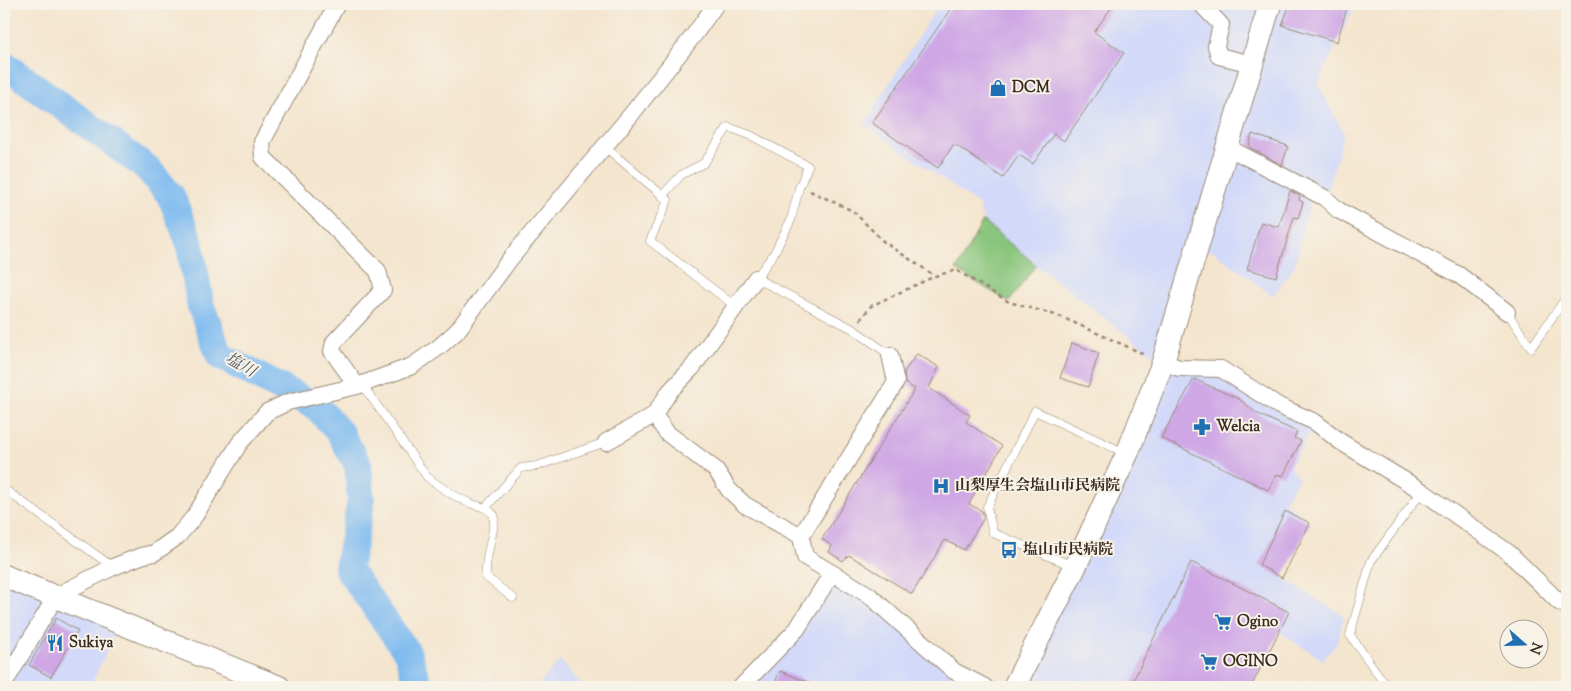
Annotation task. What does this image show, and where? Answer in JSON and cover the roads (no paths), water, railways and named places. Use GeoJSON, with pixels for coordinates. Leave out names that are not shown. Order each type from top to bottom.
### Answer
{"type":"FeatureCollection","features":[{"type":"Feature","properties":{"kind":"street"},"geometry":{"type":"LineString","coordinates":[[336,4],[262,142],[263,157],[378,271],[383,290],[334,342],[332,351],[360,385]]}},
{"type":"Feature","properties":{"kind":"street"},"geometry":{"type":"LineString","coordinates":[[4,684],[56,596],[141,556],[154,553],[177,537],[194,517],[239,444],[268,412],[288,402],[360,385],[412,366],[439,348],[457,331],[510,259],[605,147],[694,35],[716,4]]}},
{"type":"Feature","properties":{"kind":"street"},"geometry":{"type":"LineString","coordinates":[[1201,4],[1222,25],[1216,46],[1219,56],[1252,64]]}},
{"type":"Feature","properties":{"kind":"street"},"geometry":{"type":"LineString","coordinates":[[1014,687],[1075,567],[1127,454],[1163,362],[1270,4]]}},
{"type":"Feature","properties":{"kind":"street"},"geometry":{"type":"LineString","coordinates":[[1227,146],[1324,198],[1338,210],[1459,275],[1507,312]]}},
{"type":"Feature","properties":{"kind":"street"},"geometry":{"type":"LineString","coordinates":[[606,442],[654,415],[670,391],[692,368],[756,278]]}},
{"type":"Feature","properties":{"kind":"street"},"geometry":{"type":"LineString","coordinates":[[890,354],[896,382],[801,536],[805,556],[869,595],[954,671],[985,687]]}},
{"type":"Feature","properties":{"kind":"street"},"geometry":{"type":"LineString","coordinates":[[1163,362],[1180,368],[1221,369],[1279,406],[1315,422],[1341,442],[1422,491],[1509,553],[1559,602],[1567,606]]}},
{"type":"Feature","properties":{"kind":"street"},"geometry":{"type":"LineString","coordinates":[[654,415],[667,433],[716,470],[729,490],[745,505],[801,536]]}},
{"type":"Feature","properties":{"kind":"street"},"geometry":{"type":"LineString","coordinates":[[741,687],[797,629],[832,573]]}},
{"type":"Feature","properties":{"kind":"street"},"geometry":{"type":"LineString","coordinates":[[4,576],[278,687]]}},
{"type":"Feature","properties":{"kind":"lane"},"geometry":{"type":"LineString","coordinates":[[662,196],[681,175],[704,163],[728,127],[750,135],[808,166],[799,186],[790,220],[774,255],[756,278],[853,329],[890,354]]}},
{"type":"Feature","properties":{"kind":"lane"},"geometry":{"type":"LineString","coordinates":[[605,147],[668,200],[650,241],[735,306]]}},
{"type":"Feature","properties":{"kind":"lane"},"geometry":{"type":"LineString","coordinates":[[1507,312],[1532,348],[1567,296]]}},
{"type":"Feature","properties":{"kind":"lane"},"geometry":{"type":"LineString","coordinates":[[360,385],[427,477],[440,487],[472,504],[486,507],[494,515],[494,526],[485,560],[486,577],[513,598]]}},
{"type":"Feature","properties":{"kind":"lane"},"geometry":{"type":"LineString","coordinates":[[1075,567],[993,533],[987,506],[1035,411],[1127,454]]}},
{"type":"Feature","properties":{"kind":"lane"},"geometry":{"type":"LineString","coordinates":[[486,507],[522,468],[537,466],[606,442]]}},
{"type":"Feature","properties":{"kind":"lane"},"geometry":{"type":"LineString","coordinates":[[4,489],[114,568]]}},
{"type":"Feature","properties":{"kind":"lane"},"geometry":{"type":"LineString","coordinates":[[1387,687],[1350,635],[1371,561],[1422,491]]}},
{"type":"Feature","properties":{"kind":"waterway","name":"塩川"},"geometry":{"type":"LineString","coordinates":[[4,64],[147,168],[171,196],[189,241],[201,307],[220,356],[317,407],[340,433],[358,465],[361,502],[348,569],[407,652],[419,687]]}},
{"type":"Feature","properties":{"kind":"place","name":"DCM"},"geometry":{"type":"Point","coordinates":[998,88]}},
{"type":"Feature","properties":{"kind":"place","name":"Welcia"},"geometry":{"type":"Point","coordinates":[1202,427]}},
{"type":"Feature","properties":{"kind":"place","name":"山梨厚生会塩山市民病院"},"geometry":{"type":"Point","coordinates":[941,486]}},
{"type":"Feature","properties":{"kind":"place","name":"塩山市民病院"},"geometry":{"type":"Point","coordinates":[1009,550]}},
{"type":"Feature","properties":{"kind":"place","name":"Ogino"},"geometry":{"type":"Point","coordinates":[1223,622]}},
{"type":"Feature","properties":{"kind":"place","name":"Sukiya"},"geometry":{"type":"Point","coordinates":[55,643]}},
{"type":"Feature","properties":{"kind":"place","name":"OGINO"},"geometry":{"type":"Point","coordinates":[1209,662]}}]}
